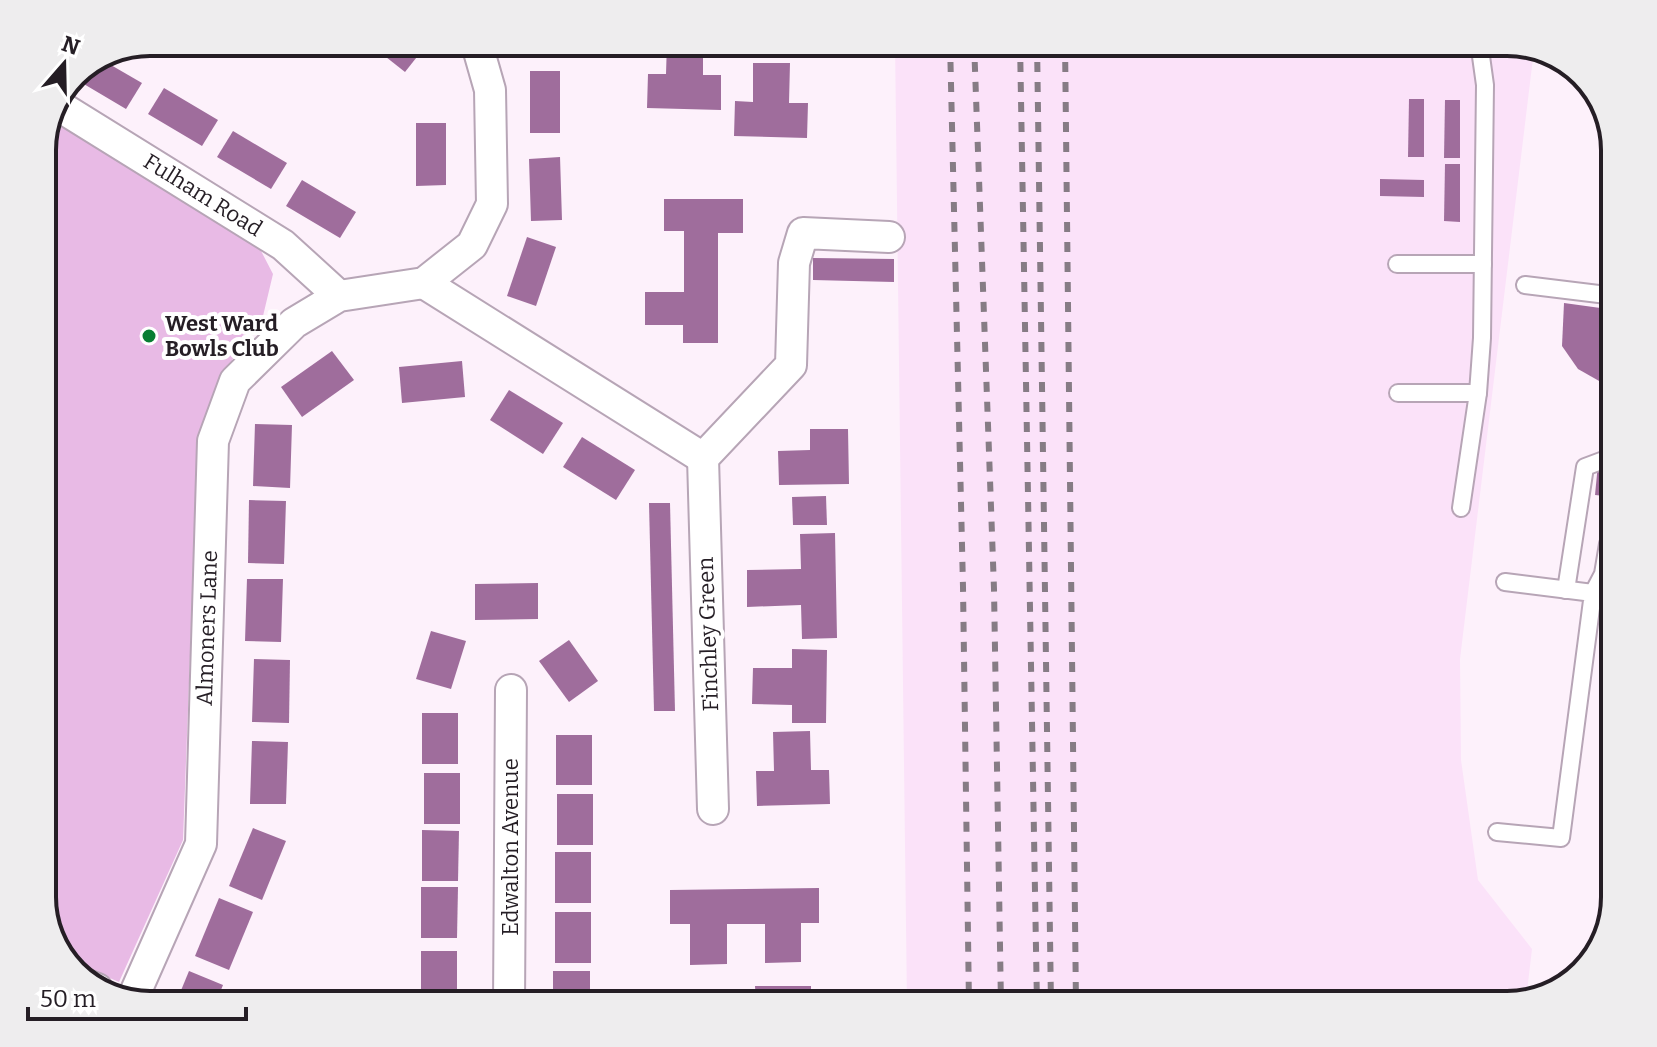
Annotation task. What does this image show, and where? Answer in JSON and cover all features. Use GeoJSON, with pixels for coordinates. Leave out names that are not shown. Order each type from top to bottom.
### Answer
{"type":"FeatureCollection","features":[{"type":"Feature","properties":{"kind":"street"},"geometry":{"type":"LineString","coordinates":[[339,296],[424,283],[472,245],[492,204],[490,90],[480,56]]}},
{"type":"Feature","properties":{"kind":"street","name":"Fulham Road"},"geometry":{"type":"LineString","coordinates":[[65,110],[283,245],[339,296]]}},
{"type":"Feature","properties":{"kind":"street"},"geometry":{"type":"LineString","coordinates":[[424,283],[703,458],[791,365],[794,263],[803,233],[889,237]]}},
{"type":"Feature","properties":{"kind":"street","name":"Almoners Lane"},"geometry":{"type":"LineString","coordinates":[[136,990],[201,844],[213,441],[235,381],[294,323],[339,296]]}},
{"type":"Feature","properties":{"kind":"street","name":"Finchley Green"},"geometry":{"type":"LineString","coordinates":[[703,458],[713,809]]}},
{"type":"Feature","properties":{"kind":"street","name":"Edwalton Avenue"},"geometry":{"type":"LineString","coordinates":[[509,991],[511,690]]}},
{"type":"Feature","properties":{"kind":"lane"},"geometry":{"type":"LineString","coordinates":[[1461,508],[1478,393],[1485,85],[1481,56]]}},
{"type":"Feature","properties":{"kind":"lane"},"geometry":{"type":"LineString","coordinates":[[1397,264],[1483,264]]}},
{"type":"Feature","properties":{"kind":"lane"},"geometry":{"type":"LineString","coordinates":[[1525,285],[1601,294]]}},
{"type":"Feature","properties":{"kind":"lane"},"geometry":{"type":"LineString","coordinates":[[1398,393],[1478,393]]}},
{"type":"Feature","properties":{"kind":"lane"},"geometry":{"type":"LineString","coordinates":[[1566,590],[1585,467],[1601,461]]}},
{"type":"Feature","properties":{"kind":"lane"},"geometry":{"type":"LineString","coordinates":[[1497,832],[1561,838],[1593,593],[1601,578]]}},
{"type":"Feature","properties":{"kind":"lane"},"geometry":{"type":"LineString","coordinates":[[1505,582],[1593,593]]}},
{"type":"Feature","properties":{"kind":"shaded area"},"geometry":{"type":"Polygon","coordinates":[[[895,56],[1508,56],[1533,59],[1460,659],[1461,760],[1478,880],[1532,949],[1527,989],[907,991],[895,56]]]}},
{"type":"Feature","properties":{"kind":"shaded area"},"geometry":{"type":"Polygon","coordinates":[[[60,124],[237,228],[259,247],[273,274],[263,316],[240,345],[226,372],[198,447],[183,840],[119,982],[83,964],[63,933],[56,904],[56,143],[60,124]]]}},
{"type":"Feature","properties":{"kind":"building"},"geometry":{"type":"Polygon","coordinates":[[[385,56],[418,56],[405,72],[385,56]]]}},
{"type":"Feature","properties":{"kind":"building"},"geometry":{"type":"Polygon","coordinates":[[[667,56],[703,56],[703,75],[721,75],[721,110],[647,108],[648,74],[666,74],[667,56]]]}},
{"type":"Feature","properties":{"kind":"building"},"geometry":{"type":"Polygon","coordinates":[[[753,63],[790,63],[789,103],[808,103],[807,138],[734,136],[735,101],[753,102],[753,63]]]}},
{"type":"Feature","properties":{"kind":"building"},"geometry":{"type":"Polygon","coordinates":[[[111,65],[142,83],[126,109],[104,96],[104,69],[111,65]]]}},
{"type":"Feature","properties":{"kind":"building"},"geometry":{"type":"Polygon","coordinates":[[[530,71],[560,71],[560,133],[530,133],[530,71]]]}},
{"type":"Feature","properties":{"kind":"building"},"geometry":{"type":"Polygon","coordinates":[[[164,88],[218,120],[202,146],[148,114],[164,88]]]}},
{"type":"Feature","properties":{"kind":"building"},"geometry":{"type":"Polygon","coordinates":[[[1409,99],[1424,99],[1424,157],[1408,157],[1409,99]]]}},
{"type":"Feature","properties":{"kind":"building"},"geometry":{"type":"Polygon","coordinates":[[[1445,100],[1460,100],[1460,158],[1444,158],[1445,100]]]}},
{"type":"Feature","properties":{"kind":"building"},"geometry":{"type":"Polygon","coordinates":[[[416,123],[446,123],[446,185],[416,186],[416,123]]]}},
{"type":"Feature","properties":{"kind":"building"},"geometry":{"type":"Polygon","coordinates":[[[233,131],[287,163],[271,189],[217,157],[233,131]]]}},
{"type":"Feature","properties":{"kind":"building"},"geometry":{"type":"Polygon","coordinates":[[[560,157],[562,220],[531,221],[529,159],[560,157]]]}},
{"type":"Feature","properties":{"kind":"building"},"geometry":{"type":"Polygon","coordinates":[[[1445,164],[1460,164],[1460,222],[1444,221],[1445,164]]]}},
{"type":"Feature","properties":{"kind":"building"},"geometry":{"type":"Polygon","coordinates":[[[1380,179],[1424,180],[1424,197],[1380,196],[1380,179]]]}},
{"type":"Feature","properties":{"kind":"building"},"geometry":{"type":"Polygon","coordinates":[[[302,180],[356,212],[340,238],[286,206],[302,180]]]}},
{"type":"Feature","properties":{"kind":"building"},"geometry":{"type":"Polygon","coordinates":[[[664,199],[743,199],[743,233],[718,233],[718,343],[683,343],[683,325],[645,325],[645,292],[684,292],[684,231],[664,231],[664,199]]]}},
{"type":"Feature","properties":{"kind":"building"},"geometry":{"type":"Polygon","coordinates":[[[527,237],[556,247],[536,306],[507,296],[527,237]]]}},
{"type":"Feature","properties":{"kind":"building"},"geometry":{"type":"Polygon","coordinates":[[[813,258],[894,259],[894,282],[813,280],[813,258]]]}},
{"type":"Feature","properties":{"kind":"building"},"geometry":{"type":"Polygon","coordinates":[[[1564,303],[1601,308],[1601,382],[1578,369],[1562,346],[1564,303]]]}},
{"type":"Feature","properties":{"kind":"building"},"geometry":{"type":"Polygon","coordinates":[[[332,351],[354,380],[302,417],[281,387],[332,351]]]}},
{"type":"Feature","properties":{"kind":"building"},"geometry":{"type":"Polygon","coordinates":[[[462,361],[465,397],[402,403],[399,367],[462,361]]]}},
{"type":"Feature","properties":{"kind":"building"},"geometry":{"type":"Polygon","coordinates":[[[509,390],[563,423],[543,454],[490,420],[509,390]]]}},
{"type":"Feature","properties":{"kind":"building"},"geometry":{"type":"Polygon","coordinates":[[[255,424],[292,425],[290,488],[253,486],[255,424]]]}},
{"type":"Feature","properties":{"kind":"building"},"geometry":{"type":"Polygon","coordinates":[[[810,429],[848,429],[849,484],[779,485],[778,451],[810,450],[810,429]]]}},
{"type":"Feature","properties":{"kind":"building"},"geometry":{"type":"Polygon","coordinates":[[[582,437],[635,470],[616,500],[563,467],[582,437]]]}},
{"type":"Feature","properties":{"kind":"building"},"geometry":{"type":"Polygon","coordinates":[[[1598,464],[1601,464],[1601,496],[1595,495],[1598,464]]]}},
{"type":"Feature","properties":{"kind":"building"},"geometry":{"type":"Polygon","coordinates":[[[826,496],[827,525],[793,525],[792,497],[826,496]]]}},
{"type":"Feature","properties":{"kind":"building"},"geometry":{"type":"Polygon","coordinates":[[[249,500],[286,501],[284,564],[248,563],[249,500]]]}},
{"type":"Feature","properties":{"kind":"building"},"geometry":{"type":"Polygon","coordinates":[[[649,503],[670,503],[675,711],[654,711],[649,503]]]}},
{"type":"Feature","properties":{"kind":"building"},"geometry":{"type":"Polygon","coordinates":[[[835,533],[837,638],[802,639],[801,605],[747,607],[747,570],[801,569],[800,534],[835,533]]]}},
{"type":"Feature","properties":{"kind":"building"},"geometry":{"type":"Polygon","coordinates":[[[247,579],[283,579],[281,642],[245,641],[247,579]]]}},
{"type":"Feature","properties":{"kind":"building"},"geometry":{"type":"Polygon","coordinates":[[[538,583],[538,619],[475,620],[475,584],[538,583]]]}},
{"type":"Feature","properties":{"kind":"building"},"geometry":{"type":"Polygon","coordinates":[[[431,631],[466,641],[451,689],[416,679],[431,631]]]}},
{"type":"Feature","properties":{"kind":"building"},"geometry":{"type":"Polygon","coordinates":[[[569,640],[598,681],[569,702],[539,661],[569,640]]]}},
{"type":"Feature","properties":{"kind":"building"},"geometry":{"type":"Polygon","coordinates":[[[792,649],[827,650],[826,723],[792,723],[792,705],[752,704],[753,668],[792,668],[792,649]]]}},
{"type":"Feature","properties":{"kind":"building"},"geometry":{"type":"Polygon","coordinates":[[[254,659],[290,660],[289,723],[252,722],[254,659]]]}},
{"type":"Feature","properties":{"kind":"building"},"geometry":{"type":"Polygon","coordinates":[[[422,713],[458,713],[458,764],[422,764],[422,713]]]}},
{"type":"Feature","properties":{"kind":"building"},"geometry":{"type":"Polygon","coordinates":[[[810,731],[811,770],[829,770],[830,804],[757,806],[756,771],[774,771],[773,732],[810,731]]]}},
{"type":"Feature","properties":{"kind":"building"},"geometry":{"type":"Polygon","coordinates":[[[556,735],[592,735],[592,785],[556,785],[556,735]]]}},
{"type":"Feature","properties":{"kind":"building"},"geometry":{"type":"Polygon","coordinates":[[[252,741],[288,742],[286,804],[250,804],[252,741]]]}},
{"type":"Feature","properties":{"kind":"building"},"geometry":{"type":"Polygon","coordinates":[[[424,773],[460,773],[460,824],[424,824],[424,773]]]}},
{"type":"Feature","properties":{"kind":"building"},"geometry":{"type":"Polygon","coordinates":[[[557,794],[593,794],[593,845],[557,845],[557,794]]]}},
{"type":"Feature","properties":{"kind":"building"},"geometry":{"type":"Polygon","coordinates":[[[253,828],[286,841],[262,900],[229,886],[253,828]]]}},
{"type":"Feature","properties":{"kind":"building"},"geometry":{"type":"Polygon","coordinates":[[[422,830],[459,831],[458,881],[422,881],[422,830]]]}},
{"type":"Feature","properties":{"kind":"building"},"geometry":{"type":"Polygon","coordinates":[[[555,852],[591,852],[591,903],[555,903],[555,852]]]}},
{"type":"Feature","properties":{"kind":"building"},"geometry":{"type":"Polygon","coordinates":[[[421,887],[458,887],[457,938],[421,938],[421,887]]]}},
{"type":"Feature","properties":{"kind":"building"},"geometry":{"type":"Polygon","coordinates":[[[819,888],[819,923],[801,923],[801,962],[765,963],[765,924],[727,924],[727,964],[690,965],[690,924],[670,924],[670,890],[819,888]]]}},
{"type":"Feature","properties":{"kind":"building"},"geometry":{"type":"Polygon","coordinates":[[[219,898],[253,912],[229,970],[195,956],[219,898]]]}},
{"type":"Feature","properties":{"kind":"building"},"geometry":{"type":"Polygon","coordinates":[[[555,912],[591,912],[591,963],[555,963],[555,912]]]}},
{"type":"Feature","properties":{"kind":"building"},"geometry":{"type":"Polygon","coordinates":[[[421,951],[457,951],[457,991],[421,991],[421,951]]]}},
{"type":"Feature","properties":{"kind":"building"},"geometry":{"type":"Polygon","coordinates":[[[189,971],[223,985],[221,991],[181,991],[189,971]]]}},
{"type":"Feature","properties":{"kind":"building"},"geometry":{"type":"Polygon","coordinates":[[[553,971],[590,971],[590,991],[553,991],[553,971]]]}},
{"type":"Feature","properties":{"kind":"building"},"geometry":{"type":"Polygon","coordinates":[[[755,986],[811,986],[811,991],[755,991],[755,986]]]}},
{"type":"Feature","properties":{"kind":"railway"},"geometry":{"type":"LineString","coordinates":[[950,56],[969,991]]}},
{"type":"Feature","properties":{"kind":"railway"},"geometry":{"type":"LineString","coordinates":[[975,56],[994,589],[1001,991]]}},
{"type":"Feature","properties":{"kind":"railway"},"geometry":{"type":"LineString","coordinates":[[1020,56],[1037,991]]}},
{"type":"Feature","properties":{"kind":"railway"},"geometry":{"type":"LineString","coordinates":[[1037,56],[1051,991]]}},
{"type":"Feature","properties":{"kind":"railway"},"geometry":{"type":"LineString","coordinates":[[1065,56],[1076,991]]}},
{"type":"Feature","properties":{"kind":"place","name":"West Ward Bowls Club"},"geometry":{"type":"Point","coordinates":[149,336]}}]}
